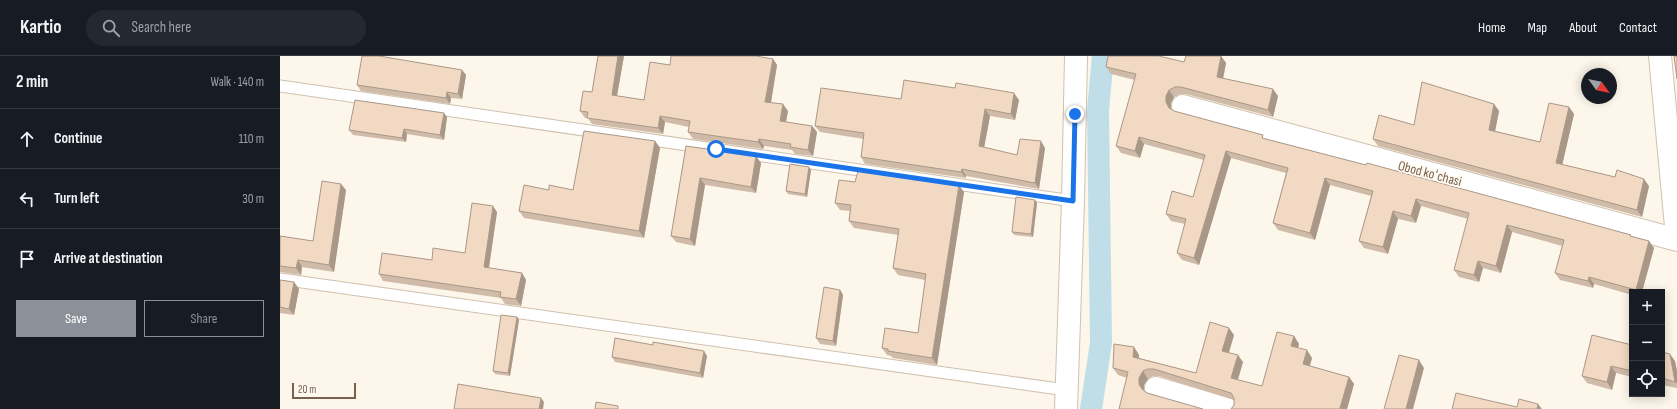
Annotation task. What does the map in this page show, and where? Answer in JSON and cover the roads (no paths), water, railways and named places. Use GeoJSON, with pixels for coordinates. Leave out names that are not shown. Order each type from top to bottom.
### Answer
{"type":"FeatureCollection","features":[{"type":"Feature","properties":{"kind":"street"},"geometry":{"type":"LineString","coordinates":[[1066,399],[1073,201],[1076,56]]}},
{"type":"Feature","properties":{"kind":"street"},"geometry":{"type":"LineString","coordinates":[[1660,56],[1677,237]]}},
{"type":"Feature","properties":{"kind":"street","name":"Obod koʻchasi"},"geometry":{"type":"LineString","coordinates":[[1183,106],[1677,240]]}},
{"type":"Feature","properties":{"kind":"street"},"geometry":{"type":"LineString","coordinates":[[1156,388],[1228,409]]}},
{"type":"Feature","properties":{"kind":"lane"},"geometry":{"type":"LineString","coordinates":[[280,86],[1073,201]]}},
{"type":"Feature","properties":{"kind":"lane"},"geometry":{"type":"LineString","coordinates":[[280,279],[1066,399]]}},
{"type":"Feature","properties":{"kind":"waterway"},"geometry":{"type":"LineString","coordinates":[[1091,409],[1101,343],[1098,110],[1103,56]]}}]}
